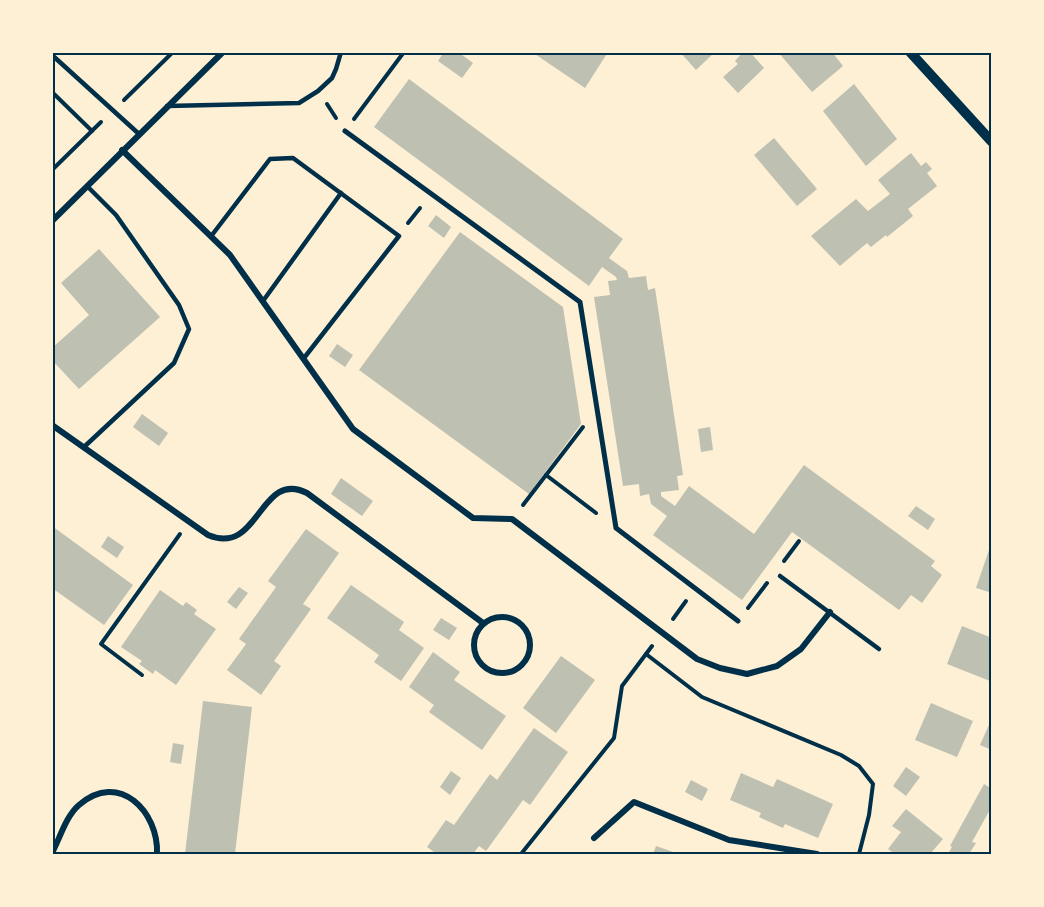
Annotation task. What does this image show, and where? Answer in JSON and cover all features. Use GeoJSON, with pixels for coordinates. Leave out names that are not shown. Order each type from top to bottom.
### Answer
{"type":"FeatureCollection","features":[{"type":"Feature","properties":{"kind":"street"},"geometry":{"type":"LineString","coordinates":[[52,221],[223,52]]}},
{"type":"Feature","properties":{"kind":"street"},"geometry":{"type":"LineString","coordinates":[[910,52],[992,142]]}},
{"type":"Feature","properties":{"kind":"street"},"geometry":{"type":"LineString","coordinates":[[345,131],[580,302],[616,528],[738,621]]}},
{"type":"Feature","properties":{"kind":"street"},"geometry":{"type":"LineString","coordinates":[[122,150],[230,255],[353,429],[473,518],[512,519],[697,659],[720,668],[747,674],[777,666],[801,649],[830,612]]}},
{"type":"Feature","properties":{"kind":"street"},"geometry":{"type":"LineString","coordinates":[[52,425],[189,522],[218,539],[228,540],[240,535],[278,492],[287,488],[307,493],[483,623]]}},
{"type":"Feature","properties":{"kind":"street"},"geometry":{"type":"LineString","coordinates":[[504,616],[515,619],[524,626],[530,636],[531,647],[528,657],[521,666],[500,674],[480,664],[473,642],[476,631],[483,623],[493,617],[504,616]]}},
{"type":"Feature","properties":{"kind":"street"},"geometry":{"type":"LineString","coordinates":[[52,853],[78,805],[105,792],[119,792],[131,797],[149,817],[157,841],[157,855]]}},
{"type":"Feature","properties":{"kind":"street"},"geometry":{"type":"LineString","coordinates":[[594,838],[634,802],[729,840],[817,855]]}},
{"type":"Feature","properties":{"kind":"lane"},"geometry":{"type":"LineString","coordinates":[[167,106],[299,103],[318,91],[332,78],[341,52]]}},
{"type":"Feature","properties":{"kind":"lane"},"geometry":{"type":"LineString","coordinates":[[52,55],[139,134]]}},
{"type":"Feature","properties":{"kind":"lane"},"geometry":{"type":"LineString","coordinates":[[212,236],[270,159],[293,158],[399,236],[304,358]]}},
{"type":"Feature","properties":{"kind":"lane"},"geometry":{"type":"LineString","coordinates":[[84,447],[174,363],[189,329],[179,305],[122,224],[87,186]]}},
{"type":"Feature","properties":{"kind":"lane"},"geometry":{"type":"LineString","coordinates":[[263,301],[341,193]]}},
{"type":"Feature","properties":{"kind":"lane"},"geometry":{"type":"LineString","coordinates":[[780,576],[879,649]]}},
{"type":"Feature","properties":{"kind":"path"},"geometry":{"type":"LineString","coordinates":[[318,91],[345,131],[404,52]]}},
{"type":"Feature","properties":{"kind":"path"},"geometry":{"type":"LineString","coordinates":[[52,92],[92,131]]}},
{"type":"Feature","properties":{"kind":"path"},"geometry":{"type":"LineString","coordinates":[[399,236],[431,194]]}},
{"type":"Feature","properties":{"kind":"path"},"geometry":{"type":"LineString","coordinates":[[512,519],[597,408]]}},
{"type":"Feature","properties":{"kind":"path"},"geometry":{"type":"LineString","coordinates":[[546,475],[616,528]]}},
{"type":"Feature","properties":{"kind":"path"},"geometry":{"type":"LineString","coordinates":[[142,675],[101,645],[189,522]]}},
{"type":"Feature","properties":{"kind":"path"},"geometry":{"type":"LineString","coordinates":[[521,855],[614,738],[622,686],[696,589]]}},
{"type":"Feature","properties":{"kind":"path"},"geometry":{"type":"LineString","coordinates":[[646,654],[702,697],[841,755],[859,766],[873,784],[860,855]]}},
{"type":"Feature","properties":{"kind":"building"},"geometry":{"type":"Polygon","coordinates":[[[444,52],[458,52],[473,63],[462,78],[438,61],[444,52]]]}},
{"type":"Feature","properties":{"kind":"building"},"geometry":{"type":"Polygon","coordinates":[[[532,52],[608,52],[585,88],[532,52]]]}},
{"type":"Feature","properties":{"kind":"building"},"geometry":{"type":"Polygon","coordinates":[[[680,52],[715,52],[696,70],[680,52]]]}},
{"type":"Feature","properties":{"kind":"building"},"geometry":{"type":"Polygon","coordinates":[[[743,52],[750,52],[764,68],[738,93],[723,77],[738,64],[735,61],[743,52]]]}},
{"type":"Feature","properties":{"kind":"building"},"geometry":{"type":"Polygon","coordinates":[[[778,52],[832,52],[843,66],[812,92],[778,52]]]}},
{"type":"Feature","properties":{"kind":"building"},"geometry":{"type":"Polygon","coordinates":[[[409,79],[623,239],[609,258],[627,271],[629,278],[646,276],[648,290],[655,288],[683,475],[677,476],[679,490],[661,492],[661,496],[675,506],[689,486],[754,534],[804,465],[935,561],[931,566],[942,575],[922,603],[911,595],[899,610],[792,532],[742,600],[653,535],[667,516],[651,504],[649,494],[640,496],[639,484],[623,486],[594,297],[610,295],[608,281],[617,280],[616,277],[602,267],[589,286],[374,127],[409,79]]]}},
{"type":"Feature","properties":{"kind":"building"},"geometry":{"type":"Polygon","coordinates":[[[854,84],[897,139],[866,166],[823,111],[854,84]]]}},
{"type":"Feature","properties":{"kind":"building"},"geometry":{"type":"Polygon","coordinates":[[[774,138],[817,189],[797,206],[754,155],[774,138]]]}},
{"type":"Feature","properties":{"kind":"building"},"geometry":{"type":"Polygon","coordinates":[[[911,153],[921,166],[926,162],[932,169],[927,173],[937,186],[908,209],[913,216],[871,247],[867,243],[840,266],[811,236],[856,199],[868,211],[890,194],[878,180],[911,153]]]}},
{"type":"Feature","properties":{"kind":"building"},"geometry":{"type":"Polygon","coordinates":[[[436,215],[451,227],[444,238],[428,226],[436,215]]]}},
{"type":"Feature","properties":{"kind":"building"},"geometry":{"type":"Polygon","coordinates":[[[460,232],[563,307],[581,424],[529,494],[359,370],[460,232]]]}},
{"type":"Feature","properties":{"kind":"building"},"geometry":{"type":"Polygon","coordinates":[[[99,249],[160,317],[79,389],[52,360],[52,348],[89,315],[61,283],[99,249]]]}},
{"type":"Feature","properties":{"kind":"building"},"geometry":{"type":"Polygon","coordinates":[[[337,344],[353,355],[345,367],[329,356],[337,344]]]}},
{"type":"Feature","properties":{"kind":"building"},"geometry":{"type":"Polygon","coordinates":[[[142,414],[168,433],[159,446],[133,427],[142,414]]]}},
{"type":"Feature","properties":{"kind":"building"},"geometry":{"type":"Polygon","coordinates":[[[710,427],[713,450],[701,452],[698,429],[710,427]]]}},
{"type":"Feature","properties":{"kind":"building"},"geometry":{"type":"Polygon","coordinates":[[[341,478],[373,501],[362,516],[331,494],[341,478]]]}},
{"type":"Feature","properties":{"kind":"building"},"geometry":{"type":"Polygon","coordinates":[[[916,506],[935,519],[928,530],[908,516],[916,506]]]}},
{"type":"Feature","properties":{"kind":"building"},"geometry":{"type":"Polygon","coordinates":[[[52,526],[133,585],[104,625],[52,588],[52,526]]]}},
{"type":"Feature","properties":{"kind":"building"},"geometry":{"type":"Polygon","coordinates":[[[306,529],[339,553],[303,604],[311,609],[274,661],[281,666],[261,695],[227,670],[246,644],[239,639],[276,587],[268,581],[306,529]]]}},
{"type":"Feature","properties":{"kind":"building"},"geometry":{"type":"Polygon","coordinates":[[[108,536],[124,547],[117,558],[101,547],[108,536]]]}},
{"type":"Feature","properties":{"kind":"building"},"geometry":{"type":"Polygon","coordinates":[[[989,550],[992,551],[992,593],[976,588],[989,550]]]}},
{"type":"Feature","properties":{"kind":"building"},"geometry":{"type":"Polygon","coordinates":[[[351,585],[404,622],[399,630],[424,648],[401,681],[374,662],[379,655],[327,618],[351,585]]]}},
{"type":"Feature","properties":{"kind":"building"},"geometry":{"type":"Polygon","coordinates":[[[239,587],[248,593],[236,609],[227,602],[239,587]]]}},
{"type":"Feature","properties":{"kind":"building"},"geometry":{"type":"Polygon","coordinates":[[[160,590],[183,606],[186,602],[197,610],[194,614],[216,629],[176,685],[155,670],[153,674],[139,664],[142,661],[121,647],[160,590]]]}},
{"type":"Feature","properties":{"kind":"building"},"geometry":{"type":"Polygon","coordinates":[[[441,618],[457,628],[449,640],[433,630],[441,618]]]}},
{"type":"Feature","properties":{"kind":"building"},"geometry":{"type":"Polygon","coordinates":[[[962,626],[992,638],[990,681],[947,664],[962,626]]]}},
{"type":"Feature","properties":{"kind":"building"},"geometry":{"type":"Polygon","coordinates":[[[433,652],[460,672],[454,680],[506,716],[482,750],[429,712],[434,705],[409,687],[433,652]]]}},
{"type":"Feature","properties":{"kind":"building"},"geometry":{"type":"Polygon","coordinates":[[[561,656],[595,680],[556,733],[523,708],[561,656]]]}},
{"type":"Feature","properties":{"kind":"building"},"geometry":{"type":"Polygon","coordinates":[[[203,701],[252,707],[235,854],[185,854],[203,701]]]}},
{"type":"Feature","properties":{"kind":"building"},"geometry":{"type":"Polygon","coordinates":[[[931,703],[973,721],[957,757],[915,740],[931,703]]]}},
{"type":"Feature","properties":{"kind":"building"},"geometry":{"type":"Polygon","coordinates":[[[992,718],[992,750],[980,745],[992,718]]]}},
{"type":"Feature","properties":{"kind":"building"},"geometry":{"type":"Polygon","coordinates":[[[534,728],[568,752],[530,805],[523,800],[486,851],[479,846],[473,854],[437,854],[427,847],[446,820],[454,825],[490,774],[497,780],[534,728]]]}},
{"type":"Feature","properties":{"kind":"building"},"geometry":{"type":"Polygon","coordinates":[[[173,743],[184,745],[181,764],[170,762],[173,743]]]}},
{"type":"Feature","properties":{"kind":"building"},"geometry":{"type":"Polygon","coordinates":[[[906,767],[920,777],[906,796],[893,786],[906,767]]]}},
{"type":"Feature","properties":{"kind":"building"},"geometry":{"type":"Polygon","coordinates":[[[451,771],[461,778],[450,795],[440,787],[451,771]]]}},
{"type":"Feature","properties":{"kind":"building"},"geometry":{"type":"Polygon","coordinates":[[[741,773],[773,787],[777,779],[833,804],[818,838],[785,824],[783,828],[759,817],[761,813],[730,800],[741,773]]]}},
{"type":"Feature","properties":{"kind":"building"},"geometry":{"type":"Polygon","coordinates":[[[691,780],[708,789],[702,801],[685,792],[691,780]]]}},
{"type":"Feature","properties":{"kind":"building"},"geometry":{"type":"Polygon","coordinates":[[[984,784],[992,789],[992,806],[972,842],[976,843],[969,854],[948,854],[952,847],[950,846],[984,784]]]}},
{"type":"Feature","properties":{"kind":"building"},"geometry":{"type":"Polygon","coordinates":[[[906,809],[943,839],[930,854],[895,854],[888,849],[901,832],[892,826],[906,809]]]}},
{"type":"Feature","properties":{"kind":"building"},"geometry":{"type":"Polygon","coordinates":[[[656,846],[679,854],[653,854],[656,846]]]}}]}
